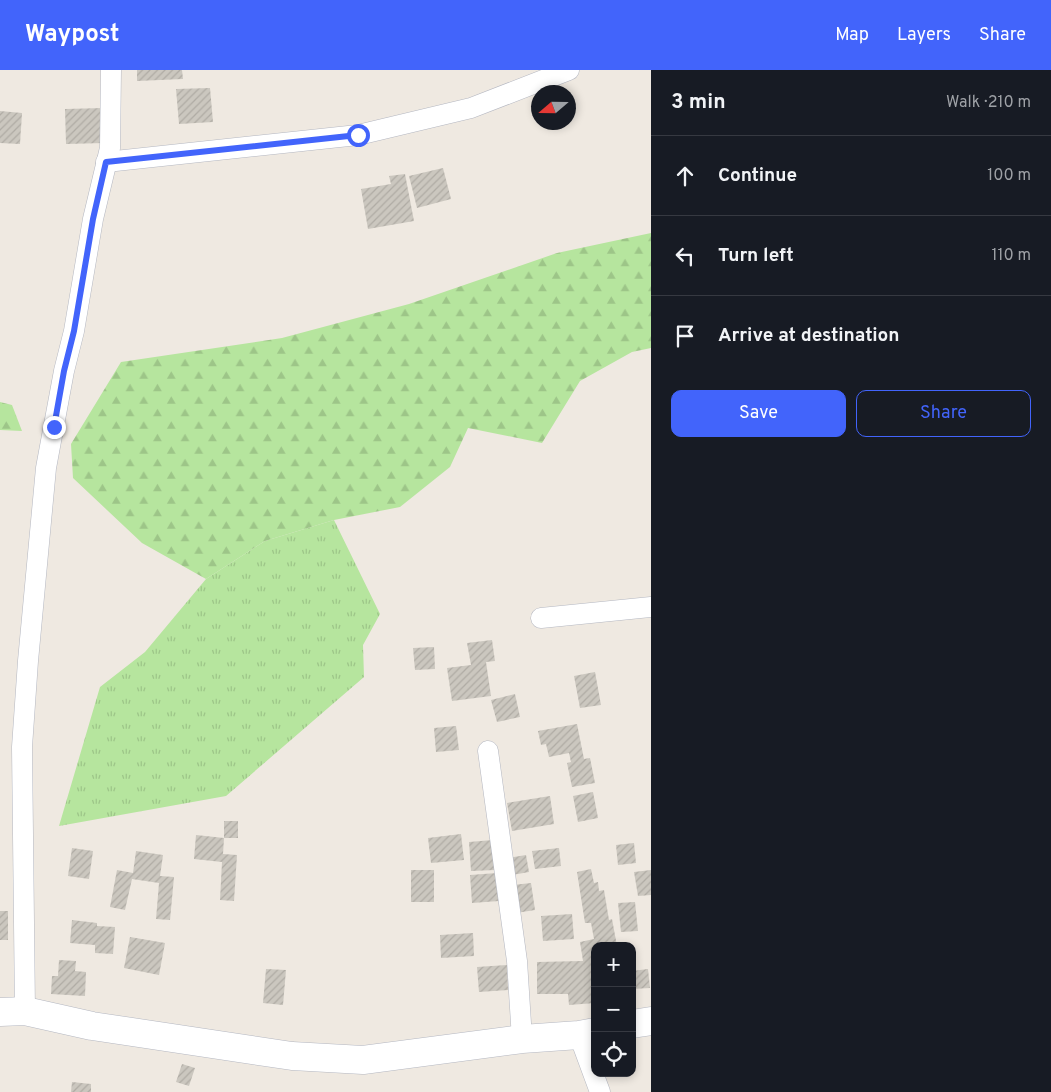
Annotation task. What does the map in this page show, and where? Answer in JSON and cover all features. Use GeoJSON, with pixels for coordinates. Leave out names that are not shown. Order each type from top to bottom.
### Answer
{"type":"FeatureCollection","features":[{"type":"Feature","properties":{"kind":"street"},"geometry":{"type":"LineString","coordinates":[[110,70],[110,148],[93,219],[74,331],[64,371],[45,477],[22,747],[12,1012],[292,1056],[363,1060],[522,1039],[587,1033],[600,1092]]}},
{"type":"Feature","properties":{"kind":"street"},"geometry":{"type":"LineString","coordinates":[[106,162],[358,135],[471,108],[569,70]]}},
{"type":"Feature","properties":{"kind":"street"},"geometry":{"type":"LineString","coordinates":[[541,618],[651,607]]}},
{"type":"Feature","properties":{"kind":"street"},"geometry":{"type":"LineString","coordinates":[[488,751],[517,962],[522,1039]]}},
{"type":"Feature","properties":{"kind":"street"},"geometry":{"type":"LineString","coordinates":[[636,1023],[651,1021]]}},
{"type":"Feature","properties":{"kind":"green space"},"geometry":{"type":"Polygon","coordinates":[[[651,233],[651,348],[632,352],[580,381],[542,443],[468,428],[450,467],[400,507],[334,520],[265,541],[206,579],[142,543],[73,478],[71,444],[121,362],[282,338],[409,304],[557,253],[651,233]]]}},
{"type":"Feature","properties":{"kind":"green space"},"geometry":{"type":"Polygon","coordinates":[[[0,402],[12,405],[22,431],[0,430],[0,402]]]}},
{"type":"Feature","properties":{"kind":"green space"},"geometry":{"type":"Polygon","coordinates":[[[334,520],[380,614],[363,645],[364,677],[226,796],[59,826],[100,687],[145,652],[206,579],[265,541],[334,520]]]}},
{"type":"Feature","properties":{"kind":"building"},"geometry":{"type":"Polygon","coordinates":[[[137,70],[182,70],[183,79],[137,81],[137,70]]]}},
{"type":"Feature","properties":{"kind":"building"},"geometry":{"type":"Polygon","coordinates":[[[210,88],[213,122],[179,124],[176,89],[210,88]]]}},
{"type":"Feature","properties":{"kind":"building"},"geometry":{"type":"Polygon","coordinates":[[[103,108],[104,143],[66,144],[65,109],[103,108]]]}},
{"type":"Feature","properties":{"kind":"building"},"geometry":{"type":"Polygon","coordinates":[[[0,111],[22,113],[20,144],[0,143],[0,111]]]}},
{"type":"Feature","properties":{"kind":"building"},"geometry":{"type":"Polygon","coordinates":[[[443,168],[451,199],[417,208],[409,176],[443,168]]]}},
{"type":"Feature","properties":{"kind":"building"},"geometry":{"type":"Polygon","coordinates":[[[405,174],[414,221],[368,229],[361,189],[391,184],[389,176],[405,174]]]}},
{"type":"Feature","properties":{"kind":"building"},"geometry":{"type":"Polygon","coordinates":[[[492,640],[495,661],[486,662],[491,696],[452,701],[447,668],[471,665],[467,643],[492,640]]]}},
{"type":"Feature","properties":{"kind":"building"},"geometry":{"type":"Polygon","coordinates":[[[434,647],[435,669],[415,670],[413,648],[434,647]]]}},
{"type":"Feature","properties":{"kind":"building"},"geometry":{"type":"Polygon","coordinates":[[[595,672],[601,705],[580,708],[574,676],[595,672]]]}},
{"type":"Feature","properties":{"kind":"building"},"geometry":{"type":"Polygon","coordinates":[[[515,694],[520,717],[497,722],[491,700],[515,694]]]}},
{"type":"Feature","properties":{"kind":"building"},"geometry":{"type":"Polygon","coordinates":[[[577,724],[584,759],[590,758],[595,783],[572,787],[567,763],[571,762],[569,753],[549,757],[546,744],[541,745],[538,731],[577,724]]]}},
{"type":"Feature","properties":{"kind":"building"},"geometry":{"type":"Polygon","coordinates":[[[456,726],[459,750],[436,752],[434,728],[456,726]]]}},
{"type":"Feature","properties":{"kind":"building"},"geometry":{"type":"Polygon","coordinates":[[[593,792],[598,818],[578,822],[573,796],[593,792]]]}},
{"type":"Feature","properties":{"kind":"building"},"geometry":{"type":"Polygon","coordinates":[[[550,796],[554,824],[512,831],[507,803],[550,796]]]}},
{"type":"Feature","properties":{"kind":"building"},"geometry":{"type":"Polygon","coordinates":[[[224,821],[238,821],[238,838],[224,838],[224,821]]]}},
{"type":"Feature","properties":{"kind":"building"},"geometry":{"type":"Polygon","coordinates":[[[461,834],[464,860],[431,863],[428,838],[461,834]]]}},
{"type":"Feature","properties":{"kind":"building"},"geometry":{"type":"Polygon","coordinates":[[[196,835],[224,838],[223,854],[237,855],[234,901],[220,900],[222,862],[194,859],[196,835]]]}},
{"type":"Feature","properties":{"kind":"building"},"geometry":{"type":"Polygon","coordinates":[[[493,840],[495,870],[471,871],[469,842],[493,840]]]}},
{"type":"Feature","properties":{"kind":"building"},"geometry":{"type":"Polygon","coordinates":[[[634,843],[636,863],[618,865],[616,845],[634,843]]]}},
{"type":"Feature","properties":{"kind":"building"},"geometry":{"type":"Polygon","coordinates":[[[72,848],[93,851],[89,879],[68,876],[72,848]]]}},
{"type":"Feature","properties":{"kind":"building"},"geometry":{"type":"Polygon","coordinates":[[[559,848],[561,866],[535,869],[532,851],[559,848]]]}},
{"type":"Feature","properties":{"kind":"building"},"geometry":{"type":"Polygon","coordinates":[[[136,851],[163,855],[160,876],[174,877],[170,920],[156,919],[159,883],[132,879],[125,910],[110,907],[117,870],[133,873],[136,851]]]}},
{"type":"Feature","properties":{"kind":"building"},"geometry":{"type":"Polygon","coordinates":[[[526,855],[529,872],[512,875],[508,858],[526,855]]]}},
{"type":"Feature","properties":{"kind":"building"},"geometry":{"type":"Polygon","coordinates":[[[591,869],[594,883],[598,882],[599,891],[604,890],[609,920],[612,919],[616,942],[591,942],[591,1003],[569,1005],[568,994],[537,994],[537,962],[583,961],[580,942],[594,939],[591,923],[585,923],[577,872],[591,869]]]}},
{"type":"Feature","properties":{"kind":"building"},"geometry":{"type":"Polygon","coordinates":[[[411,870],[434,870],[434,902],[411,902],[411,870]]]}},
{"type":"Feature","properties":{"kind":"building"},"geometry":{"type":"Polygon","coordinates":[[[651,870],[651,895],[638,896],[634,872],[651,870]]]}},
{"type":"Feature","properties":{"kind":"building"},"geometry":{"type":"Polygon","coordinates":[[[497,873],[499,901],[472,903],[470,875],[497,873]]]}},
{"type":"Feature","properties":{"kind":"building"},"geometry":{"type":"Polygon","coordinates":[[[531,883],[535,910],[516,913],[513,885],[531,883]]]}},
{"type":"Feature","properties":{"kind":"building"},"geometry":{"type":"Polygon","coordinates":[[[635,902],[638,931],[621,932],[618,903],[635,902]]]}},
{"type":"Feature","properties":{"kind":"building"},"geometry":{"type":"Polygon","coordinates":[[[0,911],[8,911],[8,940],[0,940],[0,911]]]}},
{"type":"Feature","properties":{"kind":"building"},"geometry":{"type":"Polygon","coordinates":[[[572,914],[574,939],[543,941],[541,916],[572,914]]]}},
{"type":"Feature","properties":{"kind":"building"},"geometry":{"type":"Polygon","coordinates":[[[72,920],[97,923],[97,926],[115,927],[113,954],[95,953],[95,945],[70,943],[72,920]]]}},
{"type":"Feature","properties":{"kind":"building"},"geometry":{"type":"Polygon","coordinates":[[[473,933],[474,956],[441,958],[440,935],[473,933]]]}},
{"type":"Feature","properties":{"kind":"building"},"geometry":{"type":"Polygon","coordinates":[[[130,937],[165,943],[159,975],[124,968],[130,937]]]}},
{"type":"Feature","properties":{"kind":"building"},"geometry":{"type":"Polygon","coordinates":[[[59,960],[76,961],[75,971],[86,972],[85,996],[51,994],[52,976],[58,976],[59,960]]]}},
{"type":"Feature","properties":{"kind":"building"},"geometry":{"type":"Polygon","coordinates":[[[507,965],[508,990],[479,992],[477,967],[507,965]]]}},
{"type":"Feature","properties":{"kind":"building"},"geometry":{"type":"Polygon","coordinates":[[[266,969],[286,970],[283,1005],[263,1003],[266,969]]]}},
{"type":"Feature","properties":{"kind":"building"},"geometry":{"type":"Polygon","coordinates":[[[648,969],[650,988],[636,989],[636,970],[648,969]]]}},
{"type":"Feature","properties":{"kind":"building"},"geometry":{"type":"Polygon","coordinates":[[[182,1064],[195,1068],[189,1086],[176,1082],[182,1064]]]}},
{"type":"Feature","properties":{"kind":"building"},"geometry":{"type":"Polygon","coordinates":[[[72,1082],[91,1084],[91,1092],[71,1092],[72,1082]]]}},
{"type":"Feature","properties":{"kind":"route"},"geometry":{"type":"LineString","coordinates":[[54,427],[64,371],[74,331],[93,219],[106,162],[358,135]]}}]}
